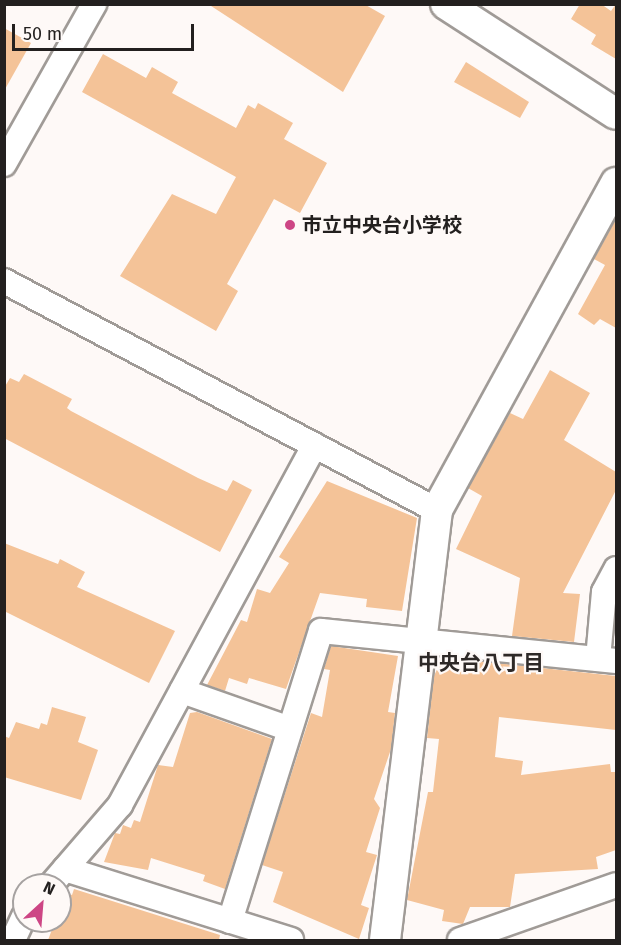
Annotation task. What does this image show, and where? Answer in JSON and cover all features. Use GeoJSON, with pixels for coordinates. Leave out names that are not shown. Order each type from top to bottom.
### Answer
{"type":"FeatureCollection","features":[{"type":"Feature","properties":{"kind":"street"},"geometry":{"type":"LineString","coordinates":[[4,164],[93,4]]}},
{"type":"Feature","properties":{"kind":"street"},"geometry":{"type":"LineString","coordinates":[[446,4],[616,114]]}},
{"type":"Feature","properties":{"kind":"street"},"geometry":{"type":"LineString","coordinates":[[385,940],[437,510],[616,183]]}},
{"type":"Feature","properties":{"kind":"street"},"geometry":{"type":"LineString","coordinates":[[4,281],[437,510]]}},
{"type":"Feature","properties":{"kind":"street"},"geometry":{"type":"LineString","coordinates":[[61,873],[120,805],[315,445]]}},
{"type":"Feature","properties":{"kind":"street"},"geometry":{"type":"LineString","coordinates":[[230,921],[321,631],[607,660],[604,592],[616,569]]}},
{"type":"Feature","properties":{"kind":"street"},"geometry":{"type":"LineString","coordinates":[[182,691],[290,729]]}},
{"type":"Feature","properties":{"kind":"street"},"geometry":{"type":"LineString","coordinates":[[72,881],[230,921],[291,940]]}},
{"type":"Feature","properties":{"kind":"street"},"geometry":{"type":"LineString","coordinates":[[460,940],[616,885]]}},
{"type":"Feature","properties":{"kind":"building"},"geometry":{"type":"Polygon","coordinates":[[[208,4],[364,4],[385,16],[343,92],[208,4]]]}},
{"type":"Feature","properties":{"kind":"building"},"geometry":{"type":"Polygon","coordinates":[[[580,4],[601,4],[611,11],[616,4],[616,59],[591,44],[596,35],[571,19],[580,4]]]}},
{"type":"Feature","properties":{"kind":"building"},"geometry":{"type":"Polygon","coordinates":[[[4,28],[31,43],[4,91],[4,28]]]}},
{"type":"Feature","properties":{"kind":"building"},"geometry":{"type":"Polygon","coordinates":[[[103,54],[146,78],[152,67],[178,82],[172,93],[236,128],[248,105],[255,109],[258,103],[293,123],[284,139],[327,163],[300,213],[274,199],[227,284],[238,291],[216,331],[120,276],[172,194],[216,214],[236,177],[82,92],[103,54]]]}},
{"type":"Feature","properties":{"kind":"building"},"geometry":{"type":"Polygon","coordinates":[[[466,62],[529,102],[520,118],[454,82],[466,62]]]}},
{"type":"Feature","properties":{"kind":"building"},"geometry":{"type":"Polygon","coordinates":[[[616,219],[616,328],[600,319],[594,325],[578,314],[605,265],[594,259],[616,219]]]}},
{"type":"Feature","properties":{"kind":"building"},"geometry":{"type":"Polygon","coordinates":[[[550,370],[590,393],[564,440],[616,472],[616,490],[563,593],[580,594],[574,642],[512,636],[520,578],[456,549],[482,496],[468,488],[510,413],[523,419],[550,370]]]}},
{"type":"Feature","properties":{"kind":"building"},"geometry":{"type":"Polygon","coordinates":[[[24,374],[72,399],[67,408],[71,411],[198,478],[227,491],[233,480],[252,490],[220,552],[4,438],[4,388],[10,378],[19,382],[24,374]]]}},
{"type":"Feature","properties":{"kind":"building"},"geometry":{"type":"Polygon","coordinates":[[[327,481],[417,518],[402,611],[366,607],[367,599],[320,593],[286,689],[249,678],[247,684],[229,678],[225,691],[207,685],[241,620],[247,622],[257,589],[270,593],[289,563],[279,557],[327,481]]]}},
{"type":"Feature","properties":{"kind":"building"},"geometry":{"type":"Polygon","coordinates":[[[4,543],[58,564],[60,559],[85,572],[77,587],[175,631],[149,683],[4,611],[4,543]]]}},
{"type":"Feature","properties":{"kind":"building"},"geometry":{"type":"Polygon","coordinates":[[[331,646],[398,656],[388,712],[395,713],[391,749],[374,799],[380,808],[366,852],[377,855],[361,905],[369,908],[359,939],[273,902],[283,872],[262,865],[311,713],[322,717],[330,670],[324,669],[331,646]]]}},
{"type":"Feature","properties":{"kind":"building"},"geometry":{"type":"Polygon","coordinates":[[[470,660],[616,676],[616,730],[499,717],[495,757],[523,761],[521,775],[610,764],[611,772],[616,772],[616,850],[596,857],[598,869],[515,874],[510,907],[470,907],[463,924],[442,921],[444,910],[407,900],[428,792],[433,792],[439,739],[427,738],[434,676],[439,665],[469,669],[470,660]]]}},
{"type":"Feature","properties":{"kind":"building"},"geometry":{"type":"Polygon","coordinates":[[[52,707],[86,717],[78,742],[98,750],[81,800],[4,777],[4,736],[9,738],[16,722],[39,729],[41,723],[47,725],[52,707]]]}},
{"type":"Feature","properties":{"kind":"building"},"geometry":{"type":"Polygon","coordinates":[[[197,712],[272,739],[225,889],[203,881],[205,875],[151,858],[148,870],[104,862],[115,833],[120,834],[123,825],[131,828],[134,820],[140,822],[158,765],[173,767],[190,713],[197,712]]]}},
{"type":"Feature","properties":{"kind":"building"},"geometry":{"type":"Polygon","coordinates":[[[74,889],[220,935],[219,940],[48,940],[51,933],[72,933],[74,889]]]}},
{"type":"Feature","properties":{"kind":"place","name":"市立中央台小学校"},"geometry":{"type":"Point","coordinates":[290,225]}},
{"type":"Feature","properties":{"kind":"district","name":"中央台八丁目"},"geometry":{"type":"Point","coordinates":[481,663]}}]}
